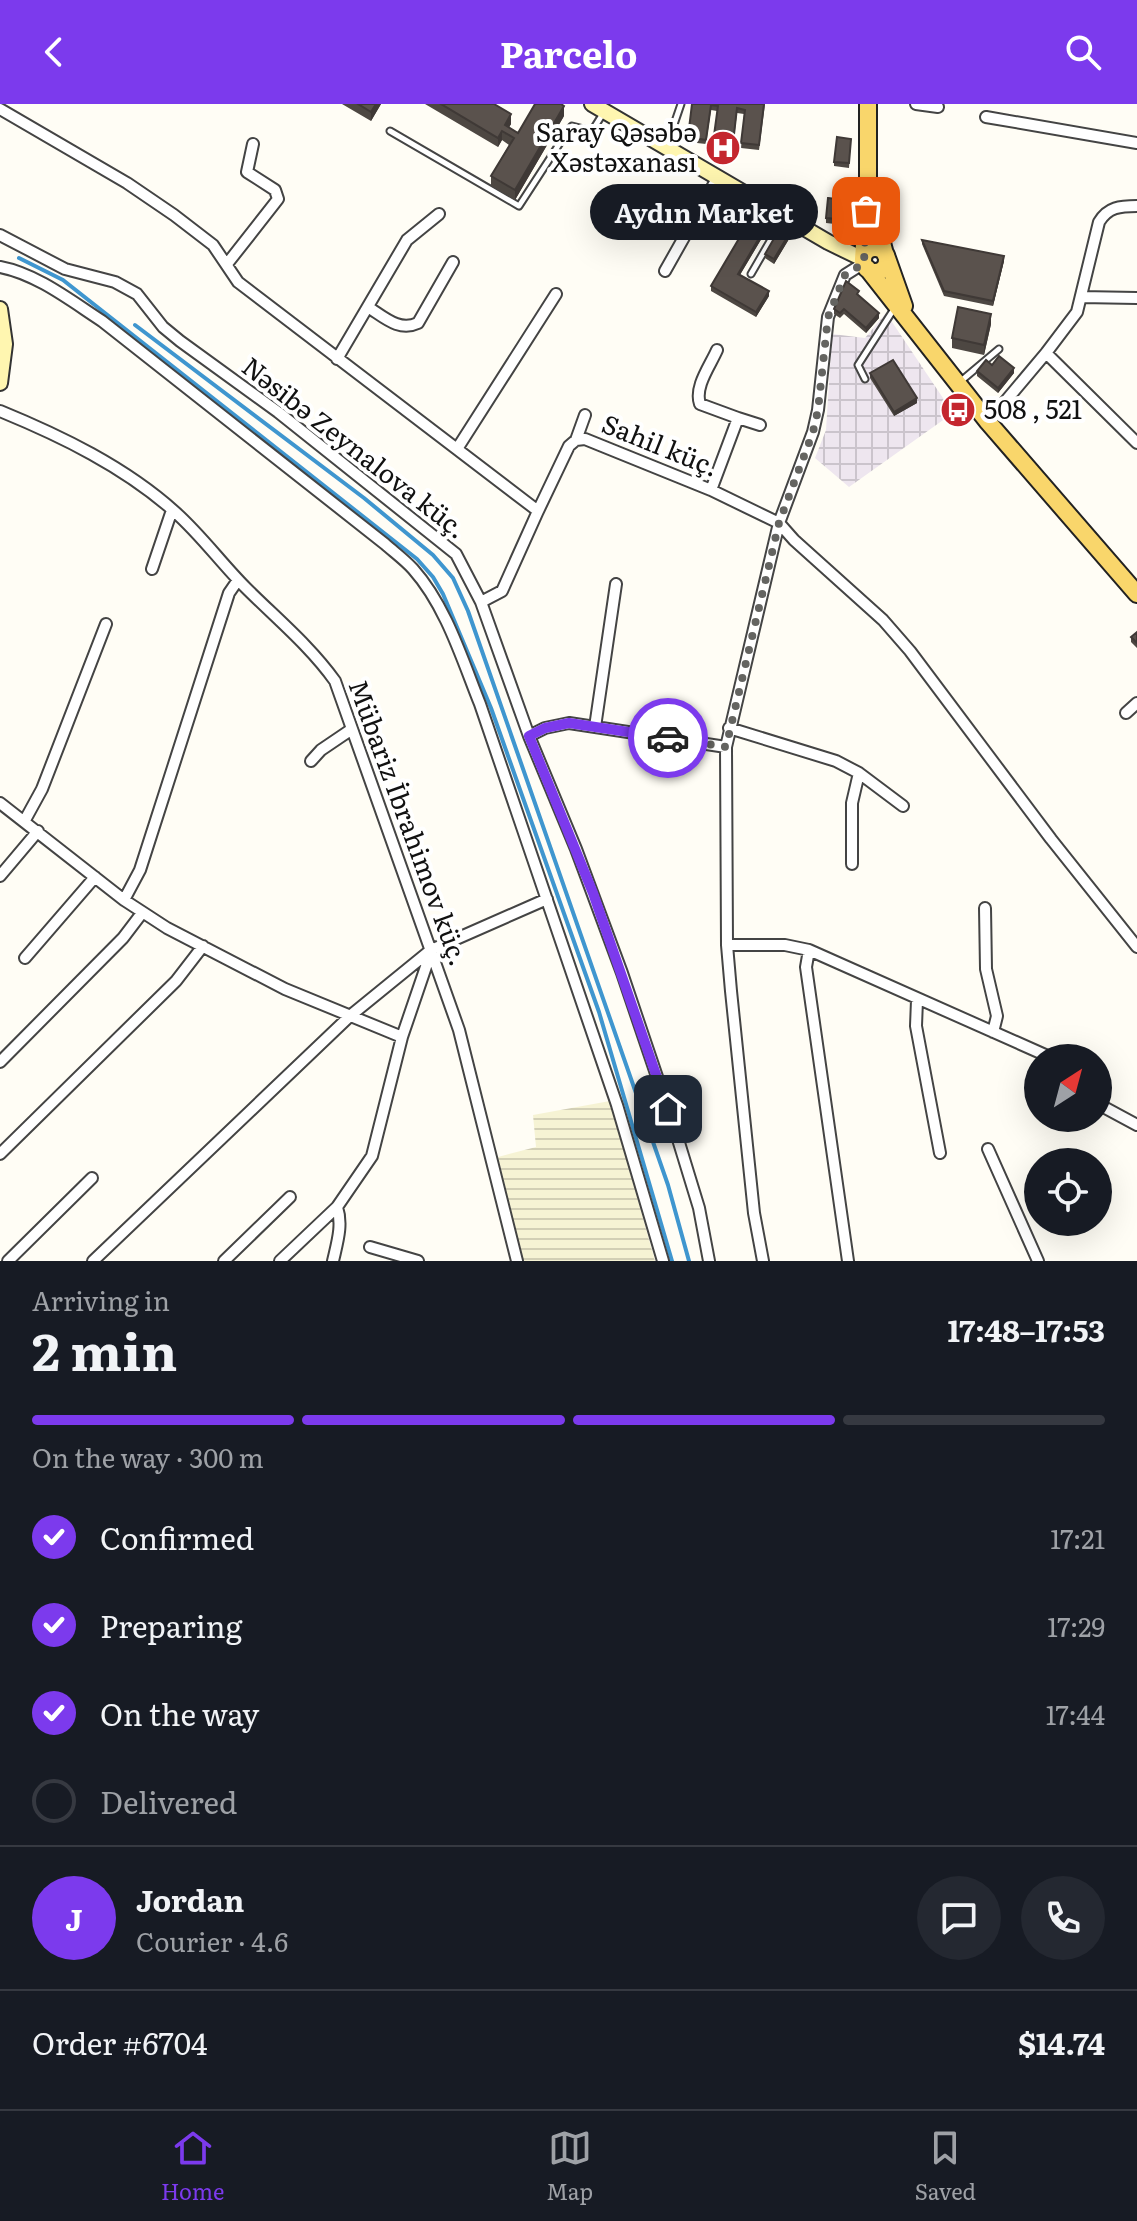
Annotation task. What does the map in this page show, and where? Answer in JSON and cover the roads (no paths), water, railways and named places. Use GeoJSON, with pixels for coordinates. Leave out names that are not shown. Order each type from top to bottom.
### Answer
{"type":"FeatureCollection","features":[{"type":"Feature","properties":{"kind":"main road"},"geometry":{"type":"LineString","coordinates":[[865,263],[868,104]]}},
{"type":"Feature","properties":{"kind":"main road"},"geometry":{"type":"LineString","coordinates":[[868,187],[886,256],[913,326]]}},
{"type":"Feature","properties":{"kind":"main road"},"geometry":{"type":"LineString","coordinates":[[886,256],[877,248],[872,248],[865,254],[865,263],[988,422],[1137,594]]}},
{"type":"Feature","properties":{"kind":"street"},"geometry":{"type":"LineString","coordinates":[[916,104],[938,107]]}},
{"type":"Feature","properties":{"kind":"street"},"geometry":{"type":"LineString","coordinates":[[598,108],[865,263],[845,275],[828,317],[813,432],[779,523],[726,747],[727,945],[754,1213],[763,1261]]}},
{"type":"Feature","properties":{"kind":"street"},"geometry":{"type":"LineString","coordinates":[[0,109],[127,183],[174,215],[213,245],[238,282],[538,511]]}},
{"type":"Feature","properties":{"kind":"street"},"geometry":{"type":"LineString","coordinates":[[986,117],[1137,143]]}},
{"type":"Feature","properties":{"kind":"street"},"geometry":{"type":"LineString","coordinates":[[227,264],[278,199],[275,190],[247,172],[253,144]]}},
{"type":"Feature","properties":{"kind":"street"},"geometry":{"type":"LineString","coordinates":[[665,271],[718,177]]}},
{"type":"Feature","properties":{"kind":"street"},"geometry":{"type":"LineString","coordinates":[[988,422],[1071,322],[1104,213],[1114,208],[1137,206]]}},
{"type":"Feature","properties":{"kind":"street"},"geometry":{"type":"LineString","coordinates":[[337,359],[407,240],[439,214]]}},
{"type":"Feature","properties":{"kind":"street","name":"Nəsibə Zeynalova küç."},"geometry":{"type":"LineString","coordinates":[[0,235],[65,269],[115,282],[137,294],[163,327],[278,412],[378,494],[445,543],[466,571],[481,602],[529,736],[576,849],[622,973],[699,1208],[709,1261]]}},
{"type":"Feature","properties":{"kind":"street"},"geometry":{"type":"LineString","coordinates":[[368,307],[396,325],[418,323],[453,262]]}},
{"type":"Feature","properties":{"kind":"street"},"geometry":{"type":"LineString","coordinates":[[0,267],[18,272],[56,291],[102,321],[413,568],[430,592],[480,704],[617,1105],[663,1261]]}},
{"type":"Feature","properties":{"kind":"street"},"geometry":{"type":"LineString","coordinates":[[457,449],[556,294]]}},
{"type":"Feature","properties":{"kind":"street"},"geometry":{"type":"LineString","coordinates":[[1081,297],[1137,298]]}},
{"type":"Feature","properties":{"kind":"street"},"geometry":{"type":"LineString","coordinates":[[0,309],[3,344],[0,383]]}},
{"type":"Feature","properties":{"kind":"street"},"geometry":{"type":"LineString","coordinates":[[717,350],[699,389],[700,404],[760,425]]}},
{"type":"Feature","properties":{"kind":"street"},"geometry":{"type":"LineString","coordinates":[[1046,353],[1137,443]]}},
{"type":"Feature","properties":{"kind":"street","name":"Mübariz İbrahimov küç."},"geometry":{"type":"LineString","coordinates":[[0,411],[86,451],[172,510],[205,540],[238,580],[323,665],[342,697],[459,1030],[517,1261]]}},
{"type":"Feature","properties":{"kind":"street"},"geometry":{"type":"LineString","coordinates":[[576,440],[585,415]]}},
{"type":"Feature","properties":{"kind":"street"},"geometry":{"type":"LineString","coordinates":[[711,490],[738,418]]}},
{"type":"Feature","properties":{"kind":"street","name":"Sahil küç."},"geometry":{"type":"LineString","coordinates":[[481,602],[502,591],[569,446],[576,440],[585,439],[711,490],[779,523],[883,620],[910,651],[1022,801],[1137,947]]}},
{"type":"Feature","properties":{"kind":"street"},"geometry":{"type":"LineString","coordinates":[[152,569],[172,510]]}},
{"type":"Feature","properties":{"kind":"street"},"geometry":{"type":"LineString","coordinates":[[124,900],[140,870],[229,593],[238,580]]}},
{"type":"Feature","properties":{"kind":"street"},"geometry":{"type":"LineString","coordinates":[[595,727],[616,584]]}},
{"type":"Feature","properties":{"kind":"street"},"geometry":{"type":"LineString","coordinates":[[25,820],[42,789],[106,624]]}},
{"type":"Feature","properties":{"kind":"street"},"geometry":{"type":"LineString","coordinates":[[1126,713],[1137,703]]}},
{"type":"Feature","properties":{"kind":"street"},"geometry":{"type":"LineString","coordinates":[[529,736],[556,724],[726,747]]}},
{"type":"Feature","properties":{"kind":"street"},"geometry":{"type":"LineString","coordinates":[[729,728],[836,761],[859,773],[903,806]]}},
{"type":"Feature","properties":{"kind":"street"},"geometry":{"type":"LineString","coordinates":[[311,761],[321,750],[352,729]]}},
{"type":"Feature","properties":{"kind":"street"},"geometry":{"type":"LineString","coordinates":[[852,864],[852,803],[859,773]]}},
{"type":"Feature","properties":{"kind":"street"},"geometry":{"type":"LineString","coordinates":[[0,803],[142,913],[285,989],[402,1037]]}},
{"type":"Feature","properties":{"kind":"street"},"geometry":{"type":"LineString","coordinates":[[0,876],[38,831]]}},
{"type":"Feature","properties":{"kind":"street"},"geometry":{"type":"LineString","coordinates":[[25,958],[95,877]]}},
{"type":"Feature","properties":{"kind":"street"},"geometry":{"type":"LineString","coordinates":[[93,1261],[350,1016],[431,950],[547,899]]}},
{"type":"Feature","properties":{"kind":"street"},"geometry":{"type":"LineString","coordinates":[[985,908],[986,969],[997,1016],[993,1032]]}},
{"type":"Feature","properties":{"kind":"street"},"geometry":{"type":"LineString","coordinates":[[0,1062],[123,938],[142,913]]}},
{"type":"Feature","properties":{"kind":"street"},"geometry":{"type":"LineString","coordinates":[[727,945],[785,945],[809,950],[1024,1046]]}},
{"type":"Feature","properties":{"kind":"street"},"geometry":{"type":"LineString","coordinates":[[0,1154],[176,981],[203,946]]}},
{"type":"Feature","properties":{"kind":"street"},"geometry":{"type":"LineString","coordinates":[[280,1261],[337,1207],[372,1156],[402,1037],[431,950]]}},
{"type":"Feature","properties":{"kind":"street"},"geometry":{"type":"LineString","coordinates":[[809,950],[806,967],[848,1261]]}},
{"type":"Feature","properties":{"kind":"street"},"geometry":{"type":"LineString","coordinates":[[917,1000],[916,1026],[940,1153]]}},
{"type":"Feature","properties":{"kind":"street"},"geometry":{"type":"LineString","coordinates":[[1112,1112],[1137,1125]]}},
{"type":"Feature","properties":{"kind":"street"},"geometry":{"type":"LineString","coordinates":[[988,1149],[1038,1261]]}},
{"type":"Feature","properties":{"kind":"street"},"geometry":{"type":"LineString","coordinates":[[8,1261],[92,1178]]}},
{"type":"Feature","properties":{"kind":"street"},"geometry":{"type":"LineString","coordinates":[[224,1261],[290,1197]]}},
{"type":"Feature","properties":{"kind":"street"},"geometry":{"type":"LineString","coordinates":[[333,1261],[339,1235],[337,1207]]}},
{"type":"Feature","properties":{"kind":"street"},"geometry":{"type":"LineString","coordinates":[[370,1247],[418,1261]]}},
{"type":"Feature","properties":{"kind":"lane"},"geometry":{"type":"LineString","coordinates":[[667,147],[681,104]]}},
{"type":"Feature","properties":{"kind":"lane"},"geometry":{"type":"LineString","coordinates":[[390,131],[519,206],[569,129],[572,126],[592,131],[598,108]]}},
{"type":"Feature","properties":{"kind":"lane"},"geometry":{"type":"LineString","coordinates":[[751,274],[785,216]]}},
{"type":"Feature","properties":{"kind":"lane"},"geometry":{"type":"LineString","coordinates":[[865,379],[858,365],[896,305]]}},
{"type":"Feature","properties":{"kind":"lane"},"geometry":{"type":"LineString","coordinates":[[957,384],[999,349]]}},
{"type":"Feature","properties":{"kind":"waterway"},"geometry":{"type":"LineString","coordinates":[[19,258],[63,280],[417,559],[433,577],[491,708],[599,1012],[672,1261]]}},
{"type":"Feature","properties":{"kind":"waterway"},"geometry":{"type":"LineString","coordinates":[[135,325],[364,498],[433,555],[453,578],[468,611],[668,1185],[689,1261]]}},
{"type":"Feature","properties":{"kind":"place","name":"Saray Qəsəbə Xəstəxanası"},"geometry":{"type":"Point","coordinates":[723,148]}},
{"type":"Feature","properties":{"kind":"place","name":"Aydın Market"},"geometry":{"type":"Point","coordinates":[866,211]}},
{"type":"Feature","properties":{"kind":"place","name":"508 , 521"},"geometry":{"type":"Point","coordinates":[958,410]}}]}
